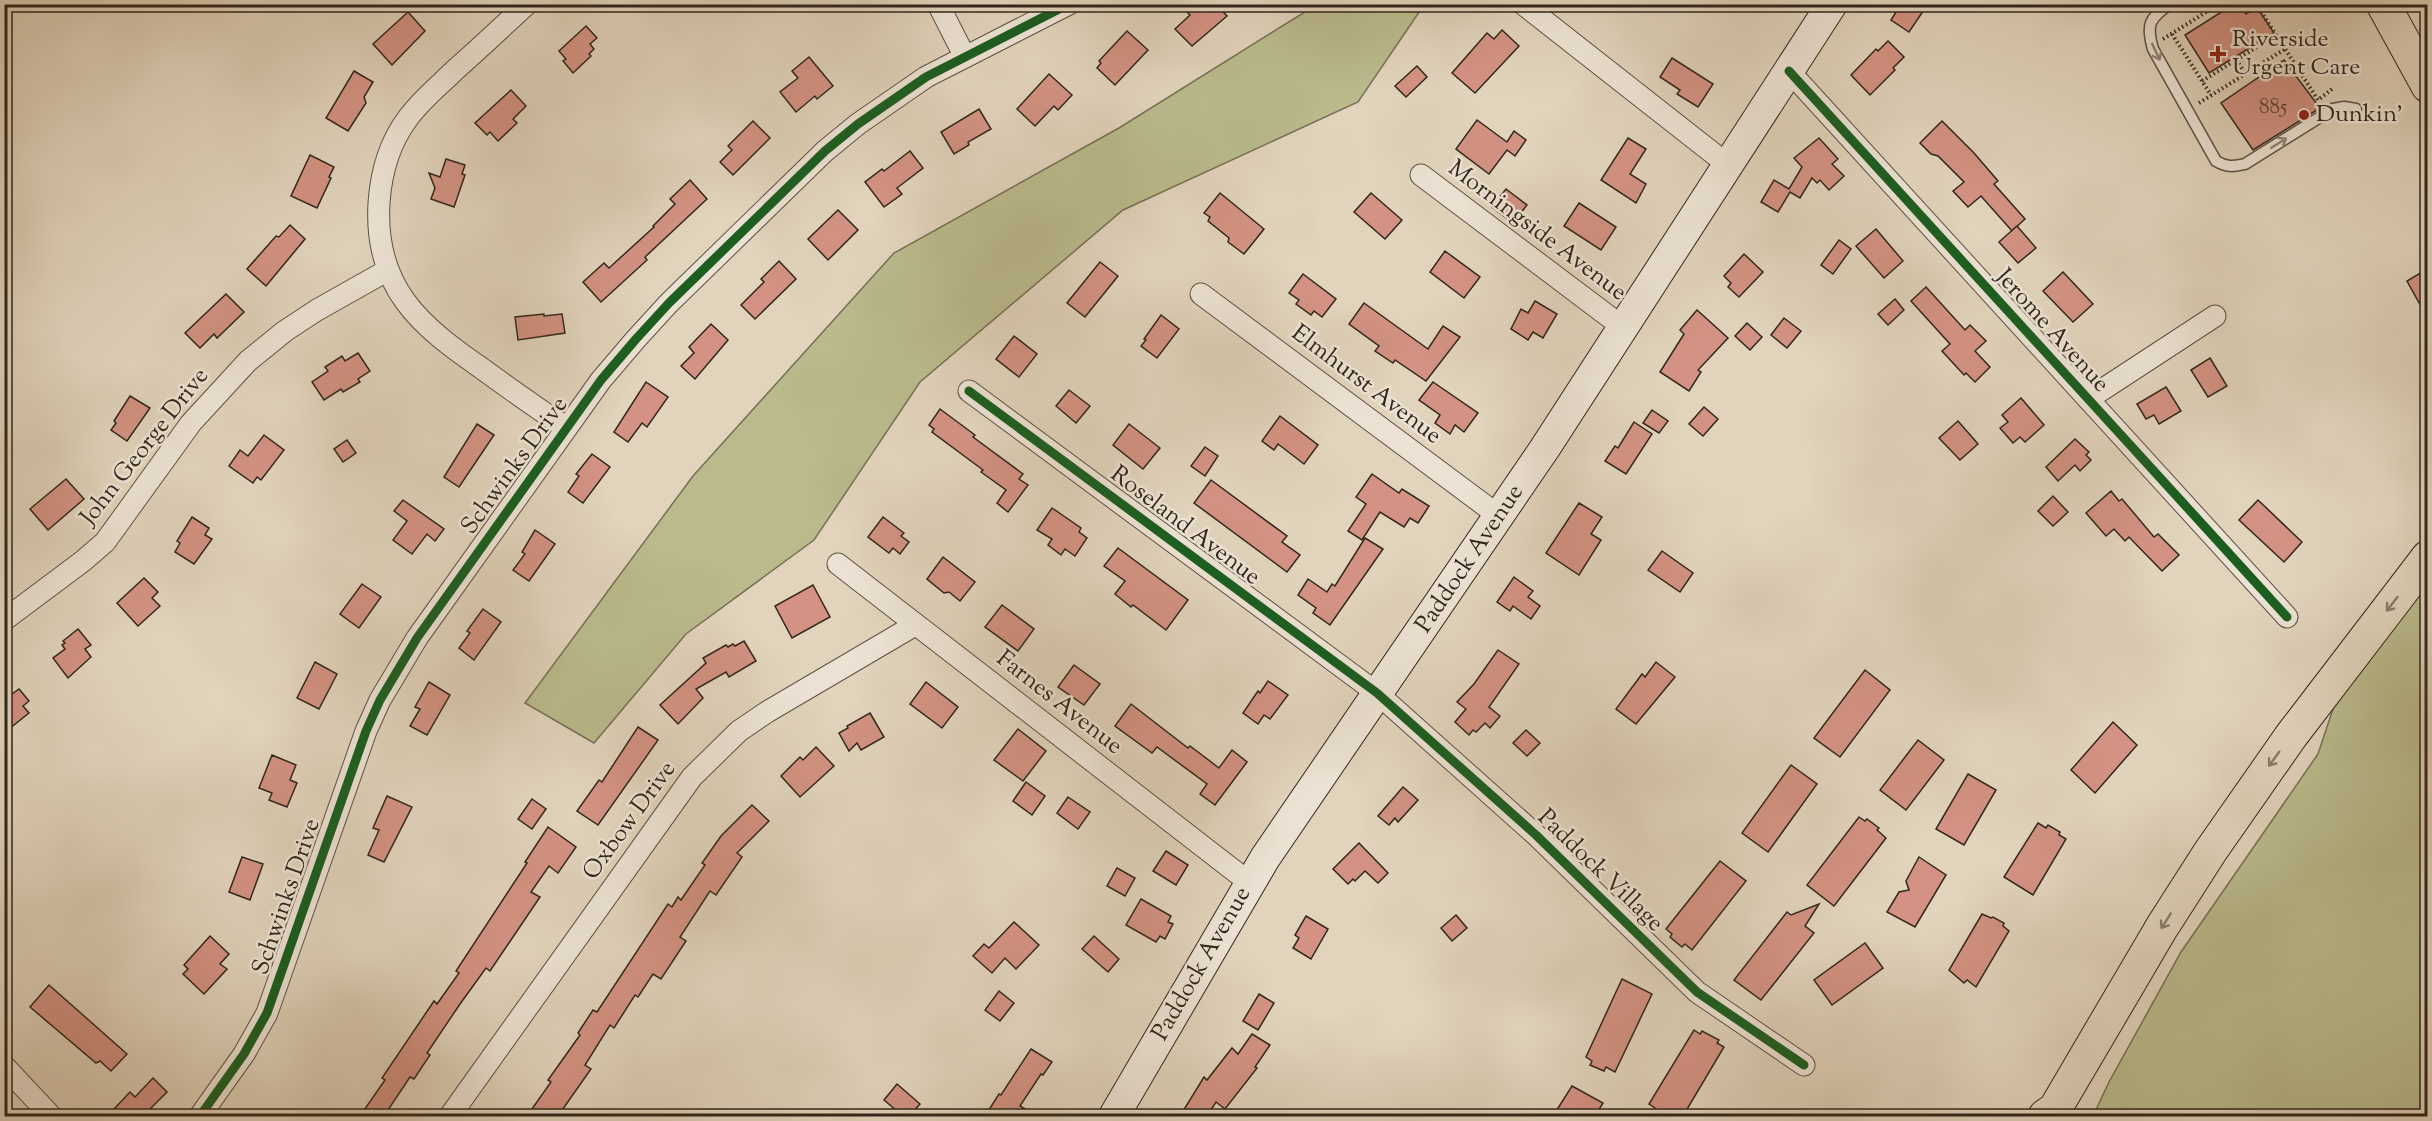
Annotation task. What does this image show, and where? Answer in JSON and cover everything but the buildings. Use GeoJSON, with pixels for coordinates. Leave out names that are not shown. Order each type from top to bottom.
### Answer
{"type":"FeatureCollection","features":[{"type":"Feature","properties":{"kind":"main road","name":"Paddock Avenue"},"geometry":{"type":"LineString","coordinates":[[1113,1116],[1286,826],[1499,516],[1624,328],[1832,4]]}},
{"type":"Feature","properties":{"kind":"main road"},"geometry":{"type":"LineString","coordinates":[[2384,4],[2427,86]]}},
{"type":"Feature","properties":{"kind":"main road"},"geometry":{"type":"LineString","coordinates":[[2052,1114],[2162,927],[2210,852],[2292,736],[2427,557]]}},
{"type":"Feature","properties":{"kind":"street"},"geometry":{"type":"LineString","coordinates":[[527,4],[425,98],[408,118],[385,165],[380,187],[381,242],[388,270],[402,298],[421,322],[448,345],[566,428]]}},
{"type":"Feature","properties":{"kind":"street"},"geometry":{"type":"LineString","coordinates":[[938,4],[965,57]]}},
{"type":"Feature","properties":{"kind":"street","name":"Schwinks Drive"},"geometry":{"type":"LineString","coordinates":[[200,1116],[244,1054],[267,1013],[366,731],[380,700],[417,638],[566,428],[636,339],[825,152],[891,100],[926,77],[1068,4]]}},
{"type":"Feature","properties":{"kind":"street"},"geometry":{"type":"LineString","coordinates":[[1523,4],[1728,165]]}},
{"type":"Feature","properties":{"kind":"street","name":"Jerome Avenue"},"geometry":{"type":"LineString","coordinates":[[1789,72],[2287,617]]}},
{"type":"Feature","properties":{"kind":"street","name":"Morningside Avenue"},"geometry":{"type":"LineString","coordinates":[[1421,175],[1624,328]]}},
{"type":"Feature","properties":{"kind":"street","name":"John George Drive"},"geometry":{"type":"LineString","coordinates":[[4,620],[105,542],[191,423],[248,361],[285,331],[317,310],[388,270]]}},
{"type":"Feature","properties":{"kind":"street","name":"Elmhurst Avenue"},"geometry":{"type":"LineString","coordinates":[[1202,294],[1499,516]]}},
{"type":"Feature","properties":{"kind":"street"},"geometry":{"type":"LineString","coordinates":[[2088,399],[2216,316]]}},
{"type":"Feature","properties":{"kind":"street","name":"Roseland Avenue"},"geometry":{"type":"LineString","coordinates":[[969,390],[1377,693]]}},
{"type":"Feature","properties":{"kind":"street","name":"Farnes Avenue"},"geometry":{"type":"LineString","coordinates":[[838,564],[1250,883]]}},
{"type":"Feature","properties":{"kind":"street","name":"Oxbow Drive"},"geometry":{"type":"LineString","coordinates":[[450,1116],[692,777],[739,731],[767,712],[915,625]]}},
{"type":"Feature","properties":{"kind":"street","name":"Paddock Village"},"geometry":{"type":"LineString","coordinates":[[1377,693],[1536,835],[1698,992],[1804,1065]]}},
{"type":"Feature","properties":{"kind":"street"},"geometry":{"type":"LineString","coordinates":[[4,1066],[51,1116]]}},
{"type":"Feature","properties":{"kind":"lane"},"geometry":{"type":"LineString","coordinates":[[2170,4],[2154,16],[2149,26],[2153,49],[2216,160],[2222,165],[2233,167],[2245,164],[2333,109],[2344,107],[2356,109]]}},
{"type":"Feature","properties":{"kind":"path"},"geometry":{"type":"LineString","coordinates":[[2159,41],[2219,4]]}},
{"type":"Feature","properties":{"kind":"path"},"geometry":{"type":"LineString","coordinates":[[2256,4],[2318,100],[2332,89]]}},
{"type":"Feature","properties":{"kind":"path"},"geometry":{"type":"LineString","coordinates":[[2172,34],[2211,95]]}},
{"type":"Feature","properties":{"kind":"path"},"geometry":{"type":"LineString","coordinates":[[2202,81],[2276,35]]}},
{"type":"Feature","properties":{"kind":"path"},"geometry":{"type":"LineString","coordinates":[[2194,106],[2285,49]]}},
{"type":"Feature","properties":{"kind":"path"},"geometry":{"type":"LineString","coordinates":[[2236,60],[2246,74]]}},
{"type":"Feature","properties":{"kind":"green space"},"geometry":{"type":"Polygon","coordinates":[[[1316,5],[1424,5],[1358,102],[1123,210],[920,382],[814,540],[686,634],[594,743],[525,703],[693,476],[894,253],[1119,128],[1316,5]]]}},
{"type":"Feature","properties":{"kind":"green space"},"geometry":{"type":"Polygon","coordinates":[[[2427,579],[2427,1116],[2093,1116],[2109,1082],[2181,952],[2318,754],[2340,688],[2427,579]]]}},
{"type":"Feature","properties":{"kind":"cycle path"},"geometry":{"type":"LineString","coordinates":[[200,1116],[244,1054],[267,1013],[366,731],[380,700],[417,638],[601,380],[669,303],[825,151],[858,124],[926,77],[1069,4]]}},
{"type":"Feature","properties":{"kind":"cycle path"},"geometry":{"type":"LineString","coordinates":[[1789,71],[2287,617]]}},
{"type":"Feature","properties":{"kind":"cycle path"},"geometry":{"type":"LineString","coordinates":[[969,391],[1377,693],[1536,835],[1697,992],[1804,1065]]}},
{"type":"Feature","properties":{"kind":"place","name":"Riverside Urgent Care"},"geometry":{"type":"Point","coordinates":[2218,54]}},
{"type":"Feature","properties":{"kind":"place","name":"Dunkin'"},"geometry":{"type":"Point","coordinates":[2304,115]}}]}
